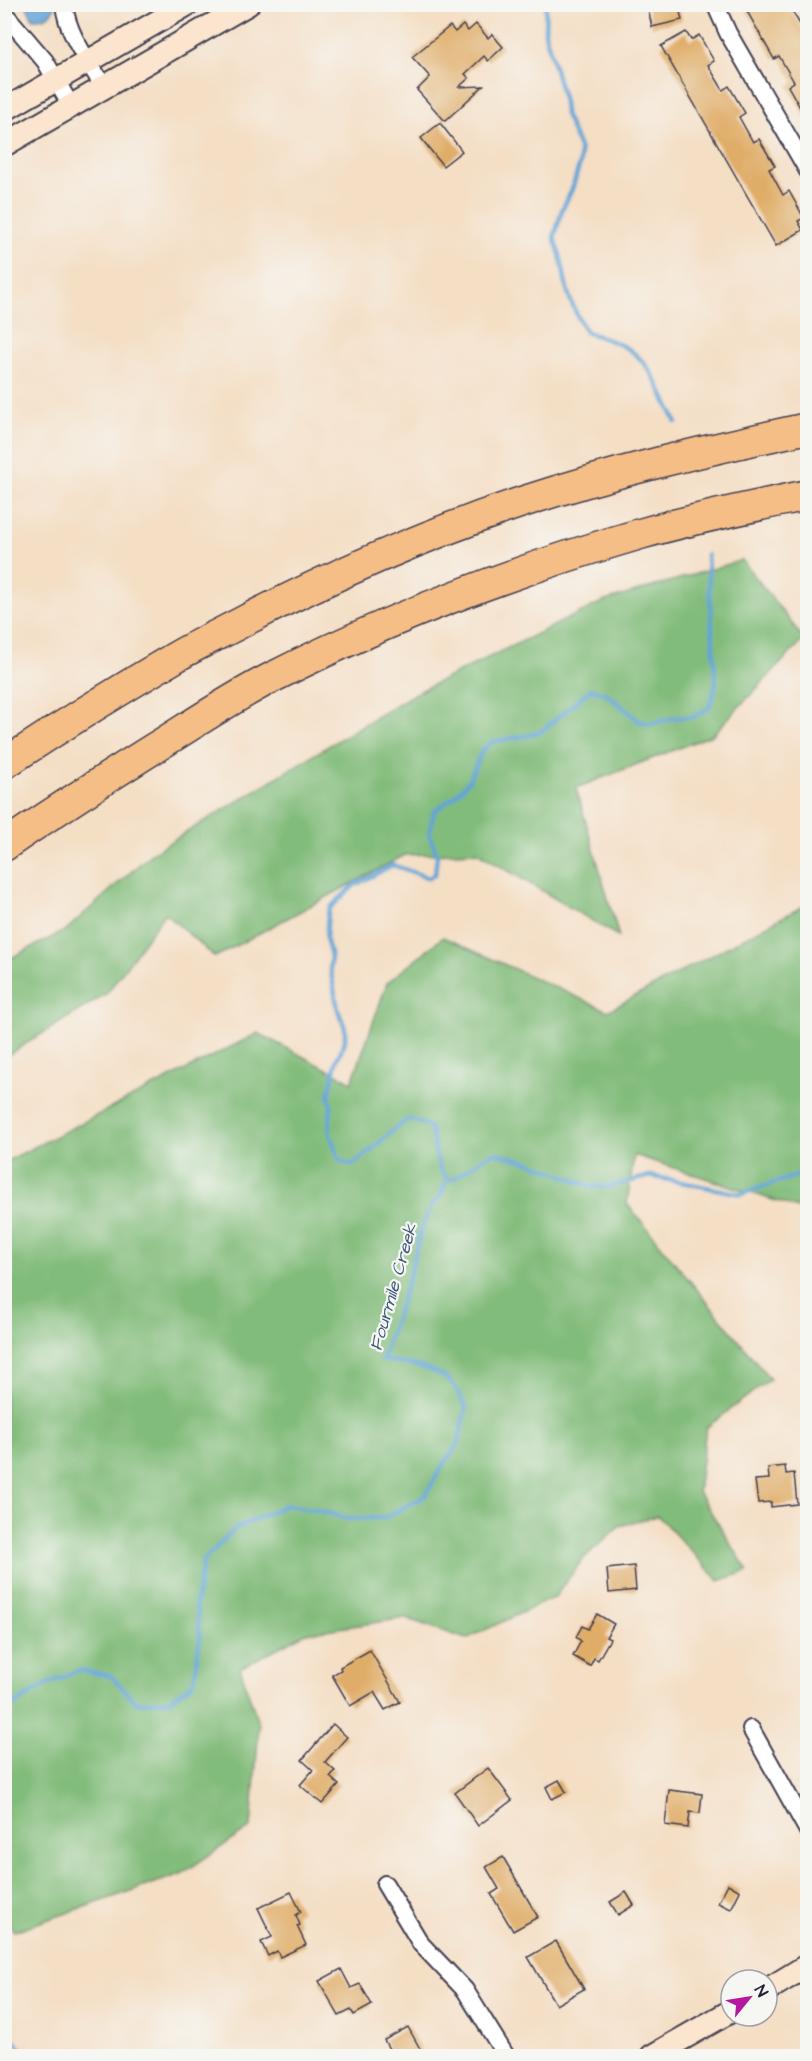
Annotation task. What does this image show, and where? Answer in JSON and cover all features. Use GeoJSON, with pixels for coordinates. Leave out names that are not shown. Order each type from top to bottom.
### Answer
{"type":"FeatureCollection","features":[{"type":"Feature","properties":{"kind":"highway"},"geometry":{"type":"LineString","coordinates":[[4,764],[176,657],[275,605],[359,565],[449,529],[578,484],[714,448],[807,428]]}},
{"type":"Feature","properties":{"kind":"highway"},"geometry":{"type":"LineString","coordinates":[[4,846],[108,777],[210,714],[268,680],[353,639],[448,599],[552,562],[641,534],[721,513],[807,495]]}},
{"type":"Feature","properties":{"kind":"main road"},"geometry":{"type":"LineString","coordinates":[[4,110],[188,4]]}},
{"type":"Feature","properties":{"kind":"main road"},"geometry":{"type":"LineString","coordinates":[[4,145],[248,4]]}},
{"type":"Feature","properties":{"kind":"main road"},"geometry":{"type":"LineString","coordinates":[[779,1982],[807,1965]]}},
{"type":"Feature","properties":{"kind":"main road"},"geometry":{"type":"LineString","coordinates":[[652,2056],[719,2018]]}},
{"type":"Feature","properties":{"kind":"street"},"geometry":{"type":"LineString","coordinates":[[64,4],[68,21],[104,87]]}},
{"type":"Feature","properties":{"kind":"street"},"geometry":{"type":"LineString","coordinates":[[715,4],[728,33],[807,171]]}},
{"type":"Feature","properties":{"kind":"street"},"geometry":{"type":"LineString","coordinates":[[4,12],[38,51],[71,106]]}},
{"type":"Feature","properties":{"kind":"street"},"geometry":{"type":"LineString","coordinates":[[751,1729],[807,1831]]}},
{"type":"Feature","properties":{"kind":"street"},"geometry":{"type":"LineString","coordinates":[[385,1884],[421,1944],[465,1990],[506,2056]]}},
{"type":"Feature","properties":{"kind":"green space"},"geometry":{"type":"Polygon","coordinates":[[[742,560],[804,639],[712,735],[576,788],[619,937],[477,852],[405,855],[215,957],[165,913],[107,993],[5,1057],[5,961],[66,930],[152,853],[414,694],[602,602],[742,560]]]}},
{"type":"Feature","properties":{"kind":"green space"},"geometry":{"type":"Polygon","coordinates":[[[807,904],[807,1211],[634,1155],[627,1204],[770,1379],[706,1428],[698,1492],[748,1571],[719,1581],[658,1516],[619,1526],[582,1560],[555,1597],[466,1639],[405,1618],[306,1633],[240,1668],[259,1725],[251,1827],[181,1874],[14,1931],[4,1918],[5,1162],[258,1033],[352,1082],[387,983],[443,937],[608,1011],[807,904]]]}},
{"type":"Feature","properties":{"kind":"water"},"geometry":{"type":"Polygon","coordinates":[[[26,5],[54,5],[55,7],[46,17],[33,19],[26,5]]]}},
{"type":"Feature","properties":{"kind":"building"},"geometry":{"type":"Polygon","coordinates":[[[647,4],[678,4],[682,20],[652,27],[647,4]]]}},
{"type":"Feature","properties":{"kind":"building"},"geometry":{"type":"Polygon","coordinates":[[[743,4],[788,4],[807,36],[807,120],[788,86],[794,82],[779,56],[774,59],[743,4]]]}},
{"type":"Feature","properties":{"kind":"building"},"geometry":{"type":"Polygon","coordinates":[[[476,24],[488,38],[492,34],[503,47],[488,61],[484,56],[465,74],[469,78],[459,87],[483,86],[445,121],[417,90],[430,77],[412,57],[450,26],[455,32],[463,25],[468,31],[476,24]]]}},
{"type":"Feature","properties":{"kind":"building"},"geometry":{"type":"Polygon","coordinates":[[[686,32],[691,40],[699,35],[714,61],[708,65],[723,90],[729,86],[745,113],[739,117],[753,142],[759,139],[775,166],[769,169],[783,195],[789,191],[804,218],[798,221],[803,230],[776,246],[661,46],[686,32]]]}},
{"type":"Feature","properties":{"kind":"building"},"geometry":{"type":"Polygon","coordinates":[[[440,123],[462,151],[443,166],[421,138],[440,123]]]}},
{"type":"Feature","properties":{"kind":"building"},"geometry":{"type":"Polygon","coordinates":[[[785,1466],[786,1474],[794,1473],[797,1504],[771,1507],[771,1502],[758,1503],[755,1480],[769,1479],[768,1468],[785,1466]]]}},
{"type":"Feature","properties":{"kind":"building"},"geometry":{"type":"Polygon","coordinates":[[[634,1566],[636,1590],[609,1593],[607,1569],[634,1566]]]}},
{"type":"Feature","properties":{"kind":"building"},"geometry":{"type":"Polygon","coordinates":[[[597,1614],[614,1624],[606,1637],[610,1639],[598,1660],[594,1658],[590,1666],[573,1656],[581,1641],[576,1637],[582,1626],[588,1629],[597,1614]]]}},
{"type":"Feature","properties":{"kind":"building"},"geometry":{"type":"Polygon","coordinates":[[[370,1650],[400,1702],[385,1710],[374,1692],[350,1706],[332,1675],[341,1670],[340,1667],[370,1650]]]}},
{"type":"Feature","properties":{"kind":"building"},"geometry":{"type":"Polygon","coordinates":[[[333,1724],[347,1737],[325,1762],[335,1771],[330,1777],[339,1785],[322,1804],[300,1785],[313,1770],[302,1760],[333,1724]]]}},
{"type":"Feature","properties":{"kind":"building"},"geometry":{"type":"Polygon","coordinates":[[[488,1768],[512,1800],[478,1826],[455,1793],[488,1768]]]}},
{"type":"Feature","properties":{"kind":"building"},"geometry":{"type":"Polygon","coordinates":[[[559,1780],[566,1792],[552,1799],[546,1787],[559,1780]]]}},
{"type":"Feature","properties":{"kind":"building"},"geometry":{"type":"Polygon","coordinates":[[[669,1790],[702,1794],[700,1813],[690,1812],[688,1828],[665,1825],[669,1790]]]}},
{"type":"Feature","properties":{"kind":"building"},"geometry":{"type":"Polygon","coordinates":[[[503,1857],[538,1917],[513,1931],[491,1894],[499,1889],[486,1867],[503,1857]]]}},
{"type":"Feature","properties":{"kind":"building"},"geometry":{"type":"Polygon","coordinates":[[[728,1884],[740,1891],[731,1909],[718,1903],[728,1884]]]}},
{"type":"Feature","properties":{"kind":"building"},"geometry":{"type":"Polygon","coordinates":[[[291,1892],[301,1912],[296,1915],[300,1925],[297,1926],[306,1945],[280,1957],[277,1951],[268,1956],[261,1942],[272,1937],[258,1908],[291,1892]]]}},
{"type":"Feature","properties":{"kind":"building"},"geometry":{"type":"Polygon","coordinates":[[[626,1892],[634,1905],[618,1915],[610,1902],[626,1892]]]}},
{"type":"Feature","properties":{"kind":"building"},"geometry":{"type":"Polygon","coordinates":[[[556,1941],[584,1989],[556,2005],[528,1957],[556,1941]]]}},
{"type":"Feature","properties":{"kind":"building"},"geometry":{"type":"Polygon","coordinates":[[[341,1969],[351,1988],[360,1984],[372,2005],[354,2015],[351,2010],[339,2016],[319,1981],[341,1969]]]}},
{"type":"Feature","properties":{"kind":"building"},"geometry":{"type":"Polygon","coordinates":[[[408,2027],[424,2056],[393,2056],[384,2040],[408,2027]]]}},
{"type":"Feature","properties":{"kind":"waterway"},"geometry":{"type":"LineString","coordinates":[[546,4],[545,33],[564,102],[565,114],[580,150],[580,163],[554,238],[561,257],[569,295],[586,332],[625,347],[645,365],[657,383],[676,422]]}},
{"type":"Feature","properties":{"kind":"waterway"},"geometry":{"type":"LineString","coordinates":[[447,1179],[439,1167],[429,1126],[409,1119],[352,1165],[340,1161],[329,1132],[331,1105],[329,1096],[336,1062],[345,1041],[345,1028],[338,1010],[330,968],[331,956],[326,938],[330,908],[353,886],[393,865],[429,878],[435,874],[437,855],[429,834],[434,812],[456,795],[468,782],[483,749],[492,742],[542,731],[591,689],[607,694],[639,721],[648,724],[693,717],[709,708],[716,685],[707,555]]}},
{"type":"Feature","properties":{"kind":"waterway","name":"Fourmile Creek"},"geometry":{"type":"LineString","coordinates":[[447,1179],[453,1179],[489,1155],[496,1153],[532,1163],[590,1186],[608,1187],[650,1176],[741,1194],[808,1172]]}},
{"type":"Feature","properties":{"kind":"waterway","name":"Fourmile Creek"},"geometry":{"type":"LineString","coordinates":[[4,1711],[44,1686],[79,1670],[111,1676],[137,1703],[170,1700],[194,1682],[200,1637],[196,1603],[203,1561],[235,1529],[285,1505],[318,1510],[348,1519],[384,1518],[425,1496],[458,1444],[466,1407],[453,1384],[436,1372],[382,1360],[409,1277],[421,1230],[433,1203],[440,1198],[447,1179]]}},
{"type":"Feature","properties":{"kind":"waterway"},"geometry":{"type":"LineString","coordinates":[[4,2031],[29,2056]]}}]}
